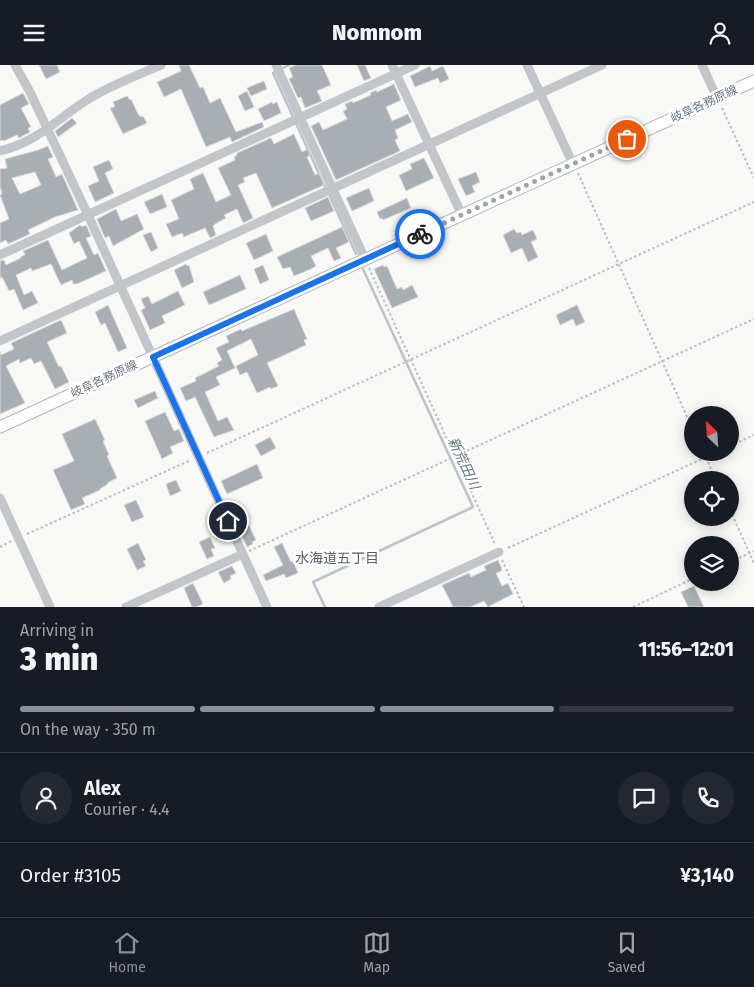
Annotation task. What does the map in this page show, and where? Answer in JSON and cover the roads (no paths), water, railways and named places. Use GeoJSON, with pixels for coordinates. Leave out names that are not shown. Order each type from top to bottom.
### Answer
{"type":"FeatureCollection","features":[{"type":"Feature","properties":{"kind":"main road","name":"岐阜各務原線"},"geometry":{"type":"LineString","coordinates":[[0,427],[754,81]]}},
{"type":"Feature","properties":{"kind":"street"},"geometry":{"type":"LineString","coordinates":[[15,65],[48,129],[88,215],[267,607]]}},
{"type":"Feature","properties":{"kind":"street"},"geometry":{"type":"LineString","coordinates":[[0,151],[16,147],[33,139],[88,99],[160,65]]}},
{"type":"Feature","properties":{"kind":"street"},"geometry":{"type":"LineString","coordinates":[[276,65],[299,119],[365,259]]}},
{"type":"Feature","properties":{"kind":"street"},"geometry":{"type":"LineString","coordinates":[[0,255],[299,119],[394,69],[415,65]]}},
{"type":"Feature","properties":{"kind":"street"},"geometry":{"type":"LineString","coordinates":[[527,65],[574,164]]}},
{"type":"Feature","properties":{"kind":"street"},"geometry":{"type":"LineString","coordinates":[[0,341],[602,65]]}},
{"type":"Feature","properties":{"kind":"street"},"geometry":{"type":"LineString","coordinates":[[702,65],[717,98]]}},
{"type":"Feature","properties":{"kind":"street"},"geometry":{"type":"LineString","coordinates":[[394,69],[462,215]]}},
{"type":"Feature","properties":{"kind":"street"},"geometry":{"type":"LineString","coordinates":[[0,498],[50,607]]}},
{"type":"Feature","properties":{"kind":"street"},"geometry":{"type":"LineString","coordinates":[[379,607],[499,552]]}},
{"type":"Feature","properties":{"kind":"street"},"geometry":{"type":"LineString","coordinates":[[126,607],[243,554]]}},
{"type":"Feature","properties":{"kind":"waterway","name":"新荒田川"},"geometry":{"type":"LineString","coordinates":[[281,69],[289,65]]}},
{"type":"Feature","properties":{"kind":"waterway","name":"新荒田川"},"geometry":{"type":"LineString","coordinates":[[276,71],[273,73],[326,189]]}},
{"type":"Feature","properties":{"kind":"waterway","name":"新荒田川"},"geometry":{"type":"LineString","coordinates":[[329,194],[356,254]]}},
{"type":"Feature","properties":{"kind":"waterway","name":"新荒田川"},"geometry":{"type":"LineString","coordinates":[[325,607],[313,582],[473,507],[363,269]]}},
{"type":"Feature","properties":{"kind":"district","name":"水海道五丁目"},"geometry":{"type":"Point","coordinates":[337,558]}}]}
